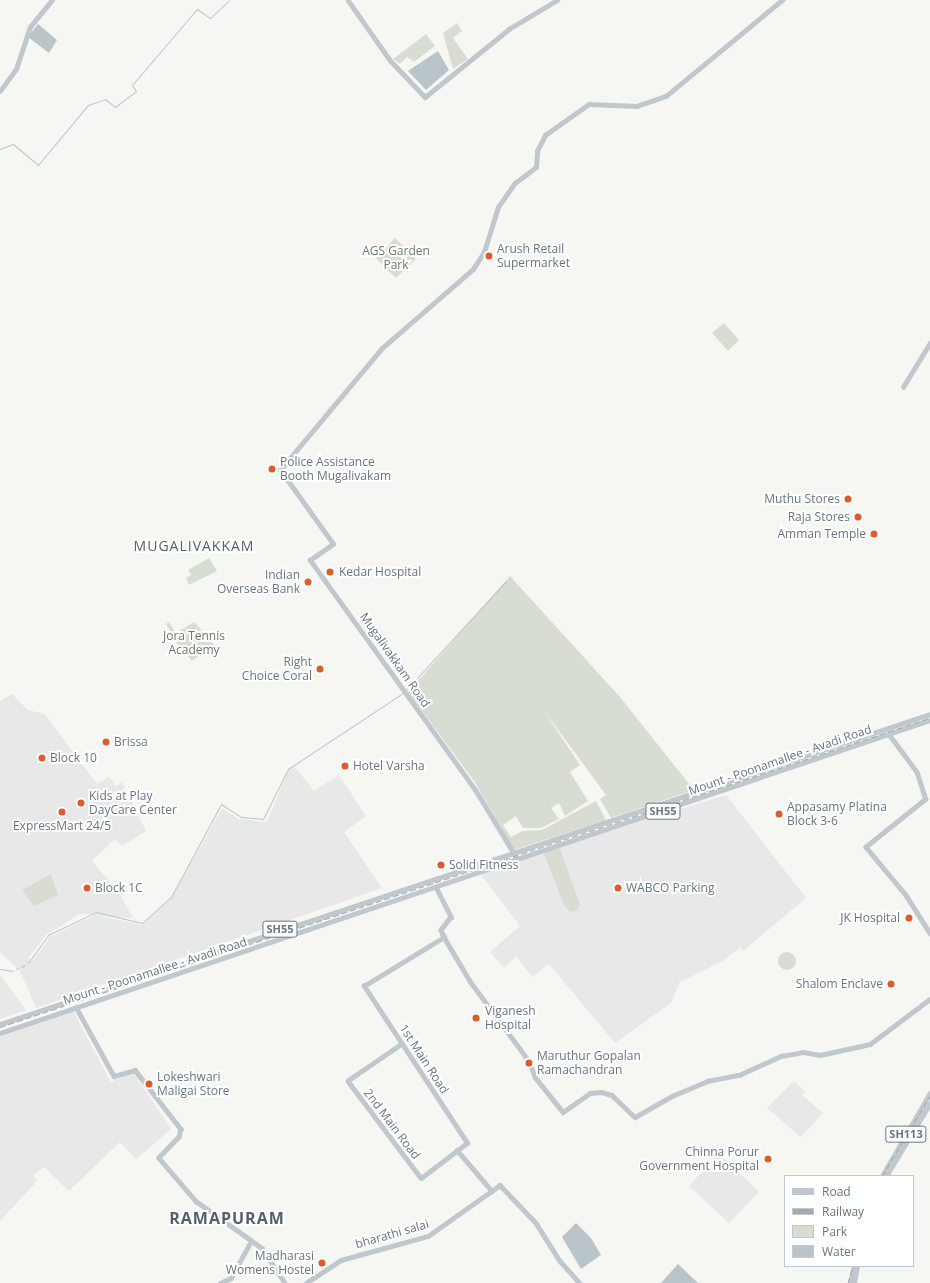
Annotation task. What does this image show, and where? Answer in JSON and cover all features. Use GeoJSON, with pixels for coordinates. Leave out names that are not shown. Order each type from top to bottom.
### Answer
{"type":"FeatureCollection","features":[{"type":"Feature","properties":{"kind":"main road","name":"Mount - Poonamallee - Avadi Road"},"geometry":{"type":"LineString","coordinates":[[891,731],[930,714]]}},
{"type":"Feature","properties":{"kind":"main road","name":"Mount - Poonamallee - Avadi Road"},"geometry":{"type":"LineString","coordinates":[[0,1024],[604,823],[864,739],[930,720]]}},
{"type":"Feature","properties":{"kind":"main road","name":"Mount - Poonamallee - Avadi Road"},"geometry":{"type":"LineString","coordinates":[[0,1033],[606,830],[864,739]]}},
{"type":"Feature","properties":{"kind":"main road"},"geometry":{"type":"LineString","coordinates":[[604,823],[606,830]]}},
{"type":"Feature","properties":{"kind":"main road"},"geometry":{"type":"LineString","coordinates":[[446,875],[448,883]]}},
{"type":"Feature","properties":{"kind":"main road","name":"SH113"},"geometry":{"type":"LineString","coordinates":[[883,1175],[930,1093]]}},
{"type":"Feature","properties":{"kind":"main road","name":"SH113"},"geometry":{"type":"LineString","coordinates":[[887,1175],[930,1103]]}},
{"type":"Feature","properties":{"kind":"main road"},"geometry":{"type":"LineString","coordinates":[[850,1283],[854,1267]]}},
{"type":"Feature","properties":{"kind":"main road"},"geometry":{"type":"LineString","coordinates":[[854,1283],[857,1267]]}},
{"type":"Feature","properties":{"kind":"street"},"geometry":{"type":"LineString","coordinates":[[0,91],[16,70],[30,27],[52,0]]}},
{"type":"Feature","properties":{"kind":"street"},"geometry":{"type":"LineString","coordinates":[[348,0],[390,60],[425,97],[509,29],[557,0]]}},
{"type":"Feature","properties":{"kind":"street","name":"Mugalivakkam Road"},"geometry":{"type":"LineString","coordinates":[[517,859],[475,790],[398,685],[310,560],[333,544],[279,472],[283,464],[381,349],[476,265],[484,252],[498,207],[515,184],[536,167],[537,151],[546,135],[589,104],[646,105],[666,96],[782,0]]}},
{"type":"Feature","properties":{"kind":"street"},"geometry":{"type":"LineString","coordinates":[[902,387],[930,343]]}},
{"type":"Feature","properties":{"kind":"street"},"geometry":{"type":"LineString","coordinates":[[891,731],[917,772],[926,799],[866,847],[906,895],[930,933]]}},
{"type":"Feature","properties":{"kind":"street"},"geometry":{"type":"LineString","coordinates":[[436,887],[451,917],[441,930],[444,937],[470,981],[529,1060],[536,1078],[563,1112],[577,1099],[601,1092],[612,1094],[635,1117],[672,1096],[707,1081],[739,1075],[781,1056],[803,1052],[820,1055],[870,1044],[930,1000]]}},
{"type":"Feature","properties":{"kind":"street","name":"1st Main Road"},"geometry":{"type":"LineString","coordinates":[[444,937],[364,986],[466,1143],[457,1150]]}},
{"type":"Feature","properties":{"kind":"street"},"geometry":{"type":"LineString","coordinates":[[76,1007],[114,1076],[136,1070],[181,1129],[179,1137],[159,1158],[196,1201],[262,1248],[285,1283]]}},
{"type":"Feature","properties":{"kind":"street","name":"2nd Main Road"},"geometry":{"type":"LineString","coordinates":[[402,1044],[348,1081],[421,1178],[457,1150]]}},
{"type":"Feature","properties":{"kind":"street"},"geometry":{"type":"LineString","coordinates":[[457,1150],[492,1191]]}},
{"type":"Feature","properties":{"kind":"street","name":"bharathi salai"},"geometry":{"type":"LineString","coordinates":[[306,1283],[341,1260],[428,1236],[500,1185],[536,1223],[560,1261],[580,1283]]}},
{"type":"Feature","properties":{"kind":"street"},"geometry":{"type":"LineString","coordinates":[[220,1283],[231,1278],[252,1241]]}},
{"type":"Feature","properties":{"kind":"shaded area"},"geometry":{"type":"Polygon","coordinates":[[[12,694],[28,710],[45,714],[97,784],[109,777],[116,786],[122,782],[146,831],[122,846],[115,839],[92,861],[118,891],[133,918],[100,916],[142,925],[171,899],[222,808],[239,819],[267,822],[288,771],[295,767],[314,791],[339,775],[366,816],[344,832],[382,888],[36,1008],[20,971],[0,952],[0,701],[12,694]],[[80,914],[46,935],[29,957],[32,962],[50,937],[95,915],[80,914]]]}},
{"type":"Feature","properties":{"kind":"shaded area"},"geometry":{"type":"Polygon","coordinates":[[[726,795],[806,898],[743,951],[740,947],[723,961],[680,982],[671,1003],[615,1043],[549,964],[532,977],[516,956],[504,968],[490,952],[520,926],[480,873],[543,851],[580,904],[559,846],[726,795]]]}},
{"type":"Feature","properties":{"kind":"shaded area"},"geometry":{"type":"Polygon","coordinates":[[[0,975],[26,1010],[0,1019],[0,975]]]}},
{"type":"Feature","properties":{"kind":"shaded area"},"geometry":{"type":"Polygon","coordinates":[[[72,1009],[111,1082],[133,1072],[171,1129],[136,1159],[120,1142],[69,1191],[44,1167],[33,1175],[37,1181],[0,1221],[0,1035],[72,1009]]]}},
{"type":"Feature","properties":{"kind":"shaded area"},"geometry":{"type":"Polygon","coordinates":[[[794,1081],[805,1091],[802,1095],[823,1113],[801,1137],[767,1108],[794,1081]]]}},
{"type":"Feature","properties":{"kind":"shaded area"},"geometry":{"type":"Polygon","coordinates":[[[719,1153],[759,1192],[729,1223],[689,1186],[719,1153]]]}},
{"type":"Feature","properties":{"kind":"green space"},"geometry":{"type":"Polygon","coordinates":[[[457,23],[462,31],[453,38],[468,59],[453,69],[443,33],[457,23]]]}},
{"type":"Feature","properties":{"kind":"green space"},"geometry":{"type":"Polygon","coordinates":[[[426,34],[435,46],[414,62],[407,57],[400,64],[393,59],[426,34]]]}},
{"type":"Feature","properties":{"kind":"green space","name":"AGS Garden Park"},"geometry":{"type":"Polygon","coordinates":[[[395,238],[416,259],[396,278],[376,258],[395,238]]]}},
{"type":"Feature","properties":{"kind":"green space"},"geometry":{"type":"Polygon","coordinates":[[[724,323],[739,340],[728,351],[712,333],[724,323]]]}},
{"type":"Feature","properties":{"kind":"green space"},"geometry":{"type":"Polygon","coordinates":[[[209,558],[217,571],[189,585],[186,578],[191,575],[188,570],[209,558]]]}},
{"type":"Feature","properties":{"kind":"green space"},"geometry":{"type":"Polygon","coordinates":[[[510,576],[620,697],[694,790],[611,818],[600,799],[606,795],[545,712],[580,765],[570,772],[588,801],[565,816],[559,803],[551,808],[559,819],[541,828],[523,828],[516,816],[503,825],[511,837],[522,831],[542,830],[596,801],[606,820],[514,850],[474,781],[408,692],[510,576]]]}},
{"type":"Feature","properties":{"kind":"green space","name":"Jora Tennis Academy"},"geometry":{"type":"Polygon","coordinates":[[[169,622],[176,633],[194,622],[214,645],[192,661],[171,637],[173,635],[166,624],[169,622]]]}},
{"type":"Feature","properties":{"kind":"green space"},"geometry":{"type":"Polygon","coordinates":[[[559,846],[580,904],[576,911],[570,912],[564,905],[543,851],[559,846]]]}},
{"type":"Feature","properties":{"kind":"green space"},"geometry":{"type":"Polygon","coordinates":[[[51,874],[58,895],[34,906],[22,890],[51,874]]]}},
{"type":"Feature","properties":{"kind":"green space"},"geometry":{"type":"Polygon","coordinates":[[[787,952],[793,955],[796,961],[793,967],[787,970],[781,967],[778,961],[781,955],[787,952]]]}},
{"type":"Feature","properties":{"kind":"water"},"geometry":{"type":"Polygon","coordinates":[[[38,24],[57,40],[49,53],[28,37],[38,24]]]}},
{"type":"Feature","properties":{"kind":"water"},"geometry":{"type":"Polygon","coordinates":[[[438,51],[449,70],[426,90],[408,71],[438,51]]]}},
{"type":"Feature","properties":{"kind":"water"},"geometry":{"type":"Polygon","coordinates":[[[576,1223],[591,1238],[601,1255],[581,1269],[562,1237],[576,1223]]]}},
{"type":"Feature","properties":{"kind":"water"},"geometry":{"type":"Polygon","coordinates":[[[678,1264],[698,1283],[661,1283],[678,1264]]]}},
{"type":"Feature","properties":{"kind":"waterway"},"geometry":{"type":"LineString","coordinates":[[0,149],[13,144],[38,165],[88,105],[105,99],[115,107],[136,91],[132,85],[197,9],[210,18],[229,0]]}},
{"type":"Feature","properties":{"kind":"waterway"},"geometry":{"type":"LineString","coordinates":[[405,691],[506,581]]}},
{"type":"Feature","properties":{"kind":"waterway"},"geometry":{"type":"LineString","coordinates":[[28,963],[48,935],[96,912],[142,923],[171,897],[221,804],[241,817],[263,819],[288,769],[403,693]]}},
{"type":"Feature","properties":{"kind":"waterway"},"geometry":{"type":"LineString","coordinates":[[21,967],[25,965]]}},
{"type":"Feature","properties":{"kind":"waterway"},"geometry":{"type":"LineString","coordinates":[[0,969],[13,971]]}},
{"type":"Feature","properties":{"kind":"railway"},"geometry":{"type":"LineString","coordinates":[[0,1027],[930,718]]}},
{"type":"Feature","properties":{"kind":"railway"},"geometry":{"type":"LineString","coordinates":[[883,1175],[930,1096]]}},
{"type":"Feature","properties":{"kind":"railway"},"geometry":{"type":"LineString","coordinates":[[848,1283],[853,1267]]}},
{"type":"Feature","properties":{"kind":"place","name":"Arush Retail Supermarket"},"geometry":{"type":"Point","coordinates":[489,256]}},
{"type":"Feature","properties":{"kind":"place","name":"Police Assistance Booth Mugalivakam"},"geometry":{"type":"Point","coordinates":[272,469]}},
{"type":"Feature","properties":{"kind":"place","name":"Muthu Stores"},"geometry":{"type":"Point","coordinates":[848,499]}},
{"type":"Feature","properties":{"kind":"place","name":"Raja Stores"},"geometry":{"type":"Point","coordinates":[858,517]}},
{"type":"Feature","properties":{"kind":"place","name":"Amman Temple"},"geometry":{"type":"Point","coordinates":[874,534]}},
{"type":"Feature","properties":{"kind":"place","name":"Kedar Hospital"},"geometry":{"type":"Point","coordinates":[330,572]}},
{"type":"Feature","properties":{"kind":"place","name":"Indian Overseas Bank"},"geometry":{"type":"Point","coordinates":[308,582]}},
{"type":"Feature","properties":{"kind":"place","name":"Right Choice Coral"},"geometry":{"type":"Point","coordinates":[320,669]}},
{"type":"Feature","properties":{"kind":"place","name":"Brissa"},"geometry":{"type":"Point","coordinates":[106,742]}},
{"type":"Feature","properties":{"kind":"place","name":"Block 10"},"geometry":{"type":"Point","coordinates":[42,758]}},
{"type":"Feature","properties":{"kind":"place","name":"Hotel Varsha"},"geometry":{"type":"Point","coordinates":[345,766]}},
{"type":"Feature","properties":{"kind":"place","name":"Kids at Play DayCare Center"},"geometry":{"type":"Point","coordinates":[81,803]}},
{"type":"Feature","properties":{"kind":"place","name":"ExpressMart 24/5"},"geometry":{"type":"Point","coordinates":[62,812]}},
{"type":"Feature","properties":{"kind":"place","name":"Appasamy Platina Block 3-6"},"geometry":{"type":"Point","coordinates":[779,814]}},
{"type":"Feature","properties":{"kind":"place","name":"Solid Fitness"},"geometry":{"type":"Point","coordinates":[441,865]}},
{"type":"Feature","properties":{"kind":"place","name":"Block 1C"},"geometry":{"type":"Point","coordinates":[87,888]}},
{"type":"Feature","properties":{"kind":"place","name":"WABCO Parking"},"geometry":{"type":"Point","coordinates":[618,888]}},
{"type":"Feature","properties":{"kind":"place","name":"JK Hospital"},"geometry":{"type":"Point","coordinates":[909,918]}},
{"type":"Feature","properties":{"kind":"place","name":"Shalom Enclave"},"geometry":{"type":"Point","coordinates":[891,984]}},
{"type":"Feature","properties":{"kind":"place","name":"Viganesh Hospital"},"geometry":{"type":"Point","coordinates":[476,1018]}},
{"type":"Feature","properties":{"kind":"place","name":"Maruthur Gopalan Ramachandran"},"geometry":{"type":"Point","coordinates":[529,1063]}},
{"type":"Feature","properties":{"kind":"place","name":"Lokeshwari Maligai Store"},"geometry":{"type":"Point","coordinates":[149,1084]}},
{"type":"Feature","properties":{"kind":"place","name":"Chinna Porur Government Hospital"},"geometry":{"type":"Point","coordinates":[768,1159]}},
{"type":"Feature","properties":{"kind":"place","name":"Madharasi Womens Hostel"},"geometry":{"type":"Point","coordinates":[322,1263]}},
{"type":"Feature","properties":{"kind":"district","name":"MUGALIVAKKAM"},"geometry":{"type":"Point","coordinates":[194,546]}},
{"type":"Feature","properties":{"kind":"district","name":"RAMAPURAM"},"geometry":{"type":"Point","coordinates":[227,1218]}}]}
